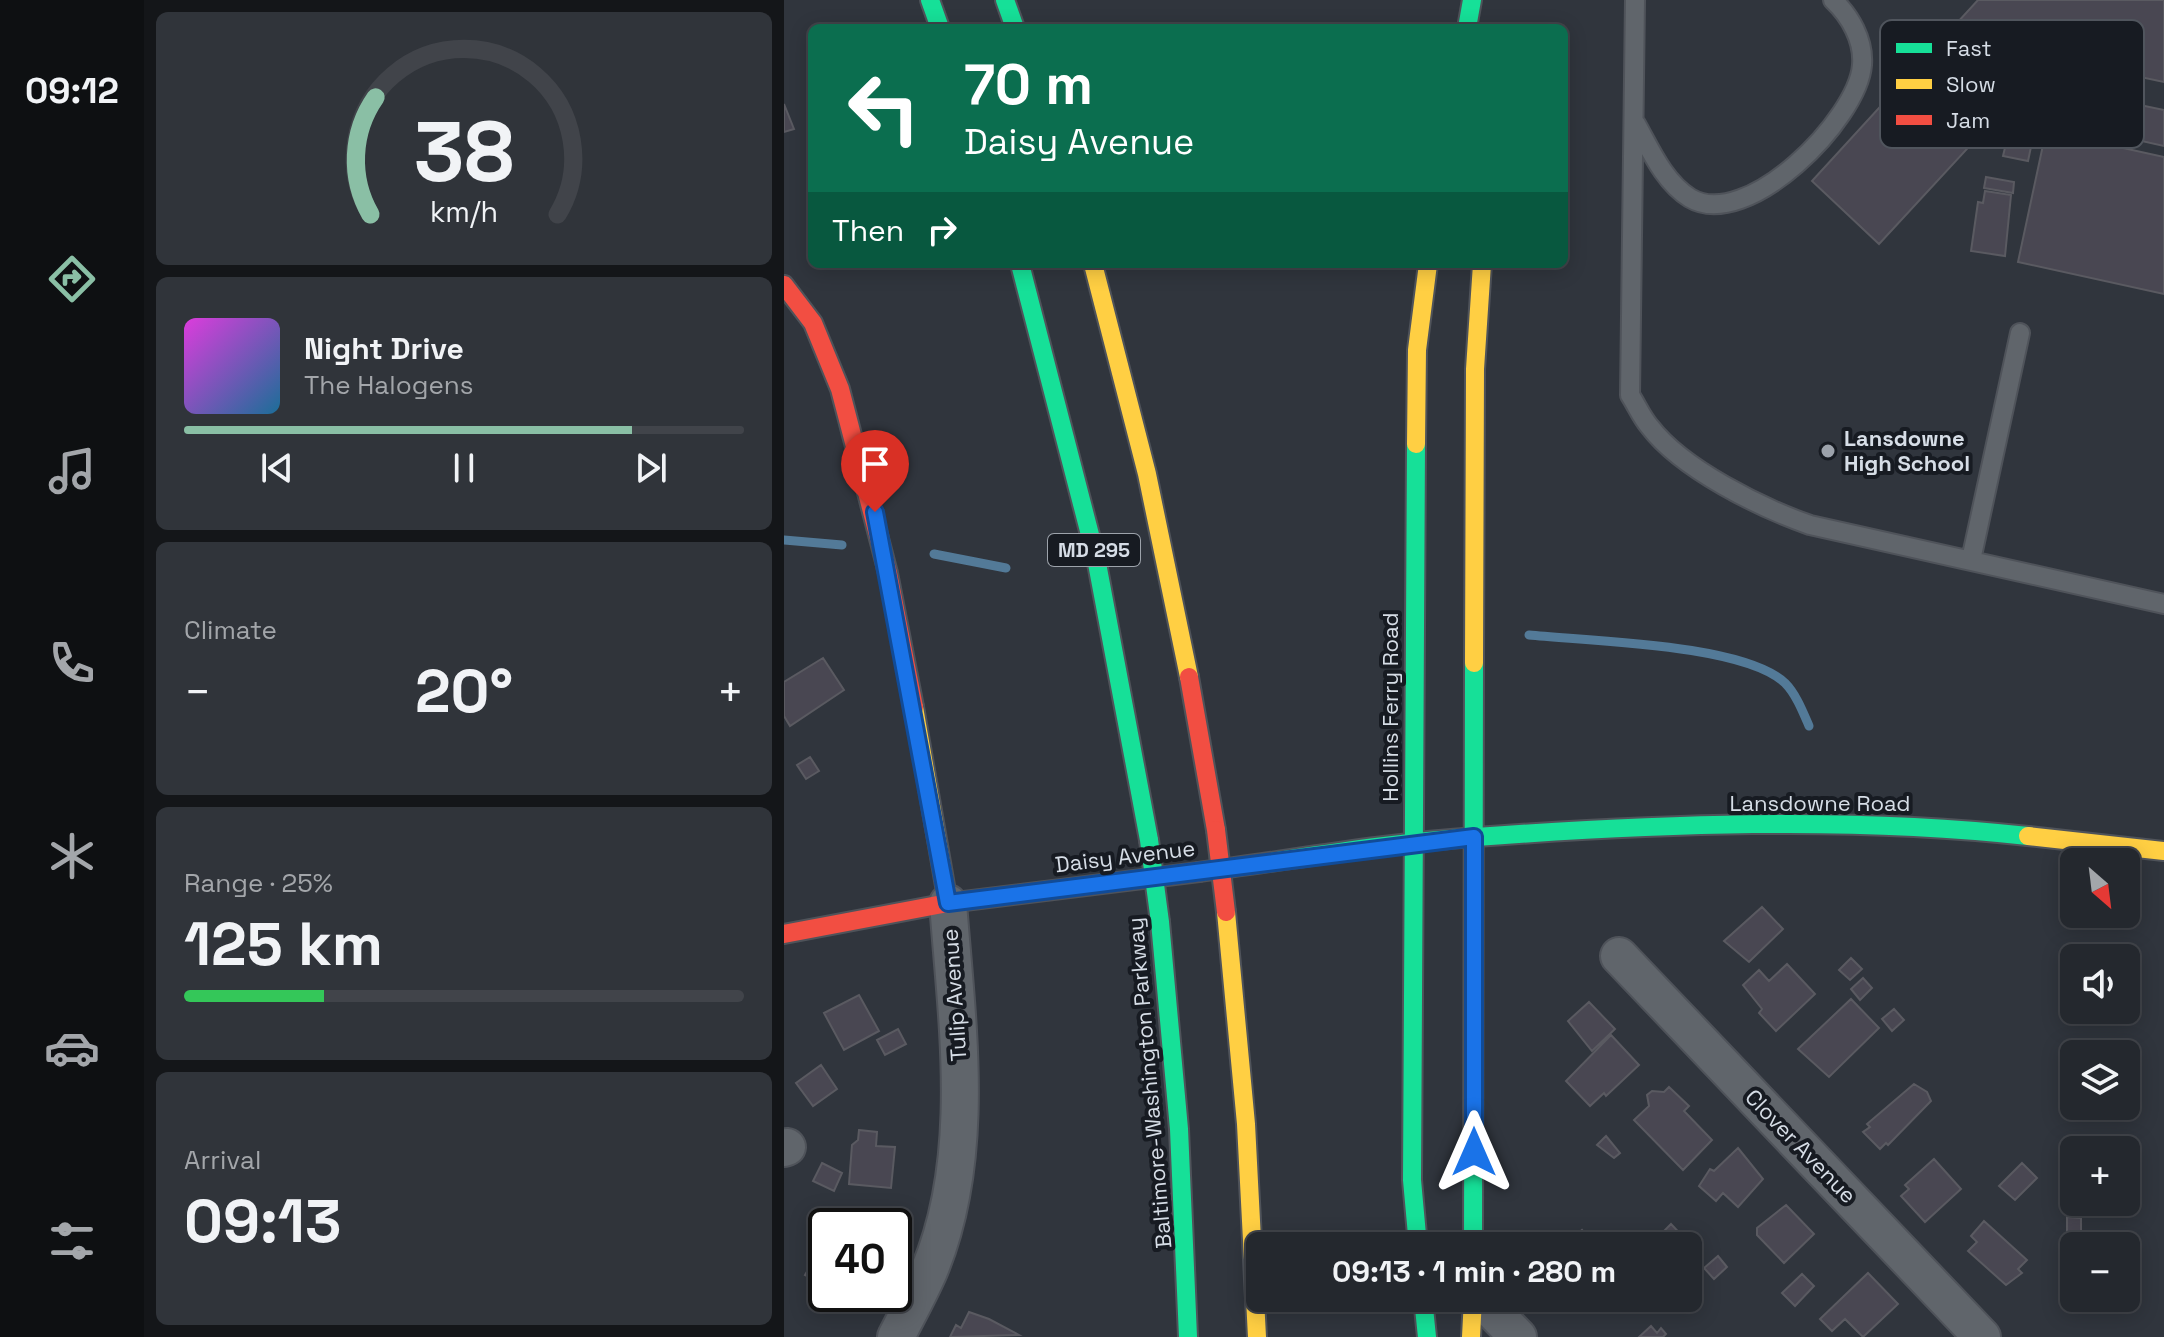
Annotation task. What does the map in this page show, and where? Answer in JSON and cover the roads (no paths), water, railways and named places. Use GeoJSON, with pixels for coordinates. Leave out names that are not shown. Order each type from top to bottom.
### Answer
{"type":"FeatureCollection","features":[{"type":"Feature","properties":{"kind":"main road"},"geometry":{"type":"LineString","coordinates":[[930,0],[939,24]]}},
{"type":"Feature","properties":{"kind":"main road"},"geometry":{"type":"LineString","coordinates":[[1005,0],[1014,24]]}},
{"type":"Feature","properties":{"kind":"main road"},"geometry":{"type":"LineString","coordinates":[[1468,24],[1472,0]]}},
{"type":"Feature","properties":{"kind":"main road"},"geometry":{"type":"LineString","coordinates":[[1480,0],[1481,24]]}},
{"type":"Feature","properties":{"kind":"main road","name":"Baltimore-Washington Parkway"},"geometry":{"type":"LineString","coordinates":[[1021,268],[1096,558],[1149,840],[1160,922],[1185,1209],[1188,1337]]}},
{"type":"Feature","properties":{"kind":"main road","name":"MD 295"},"geometry":{"type":"LineString","coordinates":[[1094,268],[1125,376],[1163,538],[1191,674],[1216,830],[1244,1079],[1255,1236],[1257,1337]]}},
{"type":"Feature","properties":{"kind":"main road","name":"Hollins Ferry Road"},"geometry":{"type":"LineString","coordinates":[[1417,1232],[1412,1180],[1417,350],[1427,268]]}},
{"type":"Feature","properties":{"kind":"main road"},"geometry":{"type":"LineString","coordinates":[[1473,1232],[1475,369],[1482,268]]}},
{"type":"Feature","properties":{"kind":"main road","name":"Tulip Avenue"},"geometry":{"type":"LineString","coordinates":[[784,285],[805,308],[834,369],[875,512],[948,903]]}},
{"type":"Feature","properties":{"kind":"main road","name":"Lansdowne Road"},"geometry":{"type":"LineString","coordinates":[[1474,837],[1769,825],[1947,827],[2164,851]]}},
{"type":"Feature","properties":{"kind":"main road","name":"Daisy Avenue"},"geometry":{"type":"LineString","coordinates":[[784,934],[948,903],[1474,837]]}},
{"type":"Feature","properties":{"kind":"main road"},"geometry":{"type":"LineString","coordinates":[[1424,1312],[1427,1337]]}},
{"type":"Feature","properties":{"kind":"main road"},"geometry":{"type":"LineString","coordinates":[[1471,1337],[1472,1312]]}},
{"type":"Feature","properties":{"kind":"street","name":"Tulip Avenue"},"geometry":{"type":"LineString","coordinates":[[896,1337],[930,1270],[948,1206],[958,1135],[959,1052],[948,903]]}},
{"type":"Feature","properties":{"kind":"street","name":"Clover Avenue"},"geometry":{"type":"LineString","coordinates":[[1619,956],[1982,1337]]}},
{"type":"Feature","properties":{"kind":"street"},"geometry":{"type":"LineString","coordinates":[[1494,1312],[1518,1337]]}},
{"type":"Feature","properties":{"kind":"lane"},"geometry":{"type":"LineString","coordinates":[[1635,0],[1630,395],[1651,429],[1682,455],[1763,509],[1810,525],[2164,604]]}},
{"type":"Feature","properties":{"kind":"lane"},"geometry":{"type":"LineString","coordinates":[[1634,122],[1664,172],[1677,189],[1693,200],[1728,205],[1764,189],[1813,146],[1854,93],[1862,68],[1862,51],[1855,29],[1833,0]]}},
{"type":"Feature","properties":{"kind":"lane"},"geometry":{"type":"LineString","coordinates":[[1971,560],[2020,333]]}},
{"type":"Feature","properties":{"kind":"waterway"},"geometry":{"type":"LineString","coordinates":[[784,540],[842,545]]}},
{"type":"Feature","properties":{"kind":"waterway"},"geometry":{"type":"LineString","coordinates":[[934,554],[1006,568]]}},
{"type":"Feature","properties":{"kind":"waterway"},"geometry":{"type":"LineString","coordinates":[[1529,635],[1664,647],[1736,660],[1765,670],[1785,683],[1809,726]]}},
{"type":"Feature","properties":{"kind":"place","name":"Lansdowne High School"},"geometry":{"type":"Point","coordinates":[1828,451]}}]}
